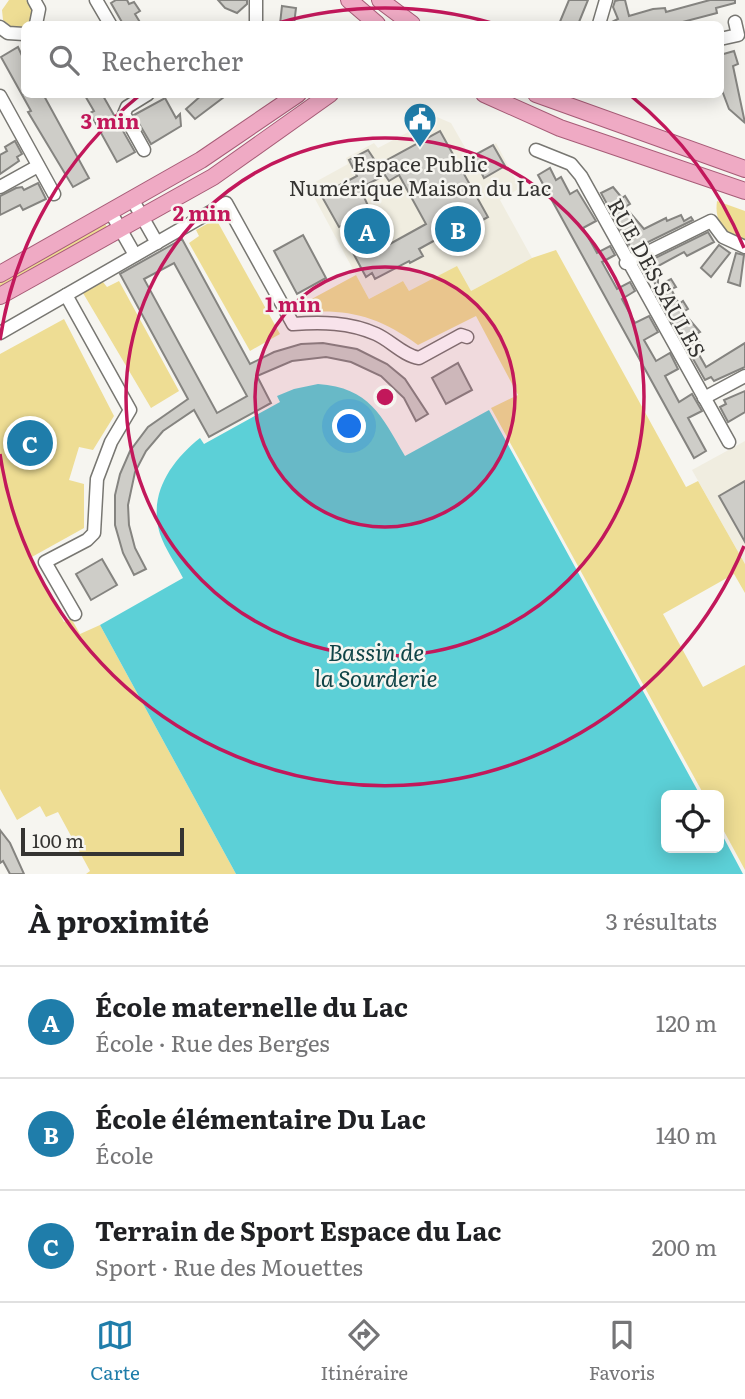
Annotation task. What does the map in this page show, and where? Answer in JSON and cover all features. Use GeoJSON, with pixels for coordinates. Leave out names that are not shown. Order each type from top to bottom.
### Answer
{"type":"FeatureCollection","features":[{"type":"Feature","properties":{"kind":"main road"},"geometry":{"type":"LineString","coordinates":[[349,0],[374,21]]}},
{"type":"Feature","properties":{"kind":"main road"},"geometry":{"type":"LineString","coordinates":[[380,0],[401,21]]}},
{"type":"Feature","properties":{"kind":"main road"},"geometry":{"type":"LineString","coordinates":[[0,274],[201,160],[292,98]]}},
{"type":"Feature","properties":{"kind":"main road"},"geometry":{"type":"LineString","coordinates":[[0,296],[213,177],[324,98]]}},
{"type":"Feature","properties":{"kind":"main road"},"geometry":{"type":"LineString","coordinates":[[493,98],[560,128],[745,191]]}},
{"type":"Feature","properties":{"kind":"main road"},"geometry":{"type":"LineString","coordinates":[[547,98],[745,169]]}},
{"type":"Feature","properties":{"kind":"street"},"geometry":{"type":"LineString","coordinates":[[96,0],[108,21]]}},
{"type":"Feature","properties":{"kind":"street"},"geometry":{"type":"LineString","coordinates":[[256,0],[256,21]]}},
{"type":"Feature","properties":{"kind":"street"},"geometry":{"type":"LineString","coordinates":[[600,21],[606,0]]}},
{"type":"Feature","properties":{"kind":"street"},"geometry":{"type":"LineString","coordinates":[[37,1],[37,21]]}},
{"type":"Feature","properties":{"kind":"street"},"geometry":{"type":"LineString","coordinates":[[724,38],[738,34],[734,23]]}},
{"type":"Feature","properties":{"kind":"street"},"geometry":{"type":"LineString","coordinates":[[0,27],[8,33],[21,34]]}},
{"type":"Feature","properties":{"kind":"street"},"geometry":{"type":"LineString","coordinates":[[0,96],[54,194]]}},
{"type":"Feature","properties":{"kind":"street"},"geometry":{"type":"LineString","coordinates":[[142,98],[127,107],[124,114],[144,150]]}},
{"type":"Feature","properties":{"kind":"street","name":"RUE DES SAULES"},"geometry":{"type":"LineString","coordinates":[[536,150],[571,164],[581,176],[626,263],[729,442]]}},
{"type":"Feature","properties":{"kind":"street"},"geometry":{"type":"LineString","coordinates":[[0,187],[38,166]]}},
{"type":"Feature","properties":{"kind":"street"},"geometry":{"type":"LineString","coordinates":[[132,199],[157,243]]}},
{"type":"Feature","properties":{"kind":"street"},"geometry":{"type":"LineString","coordinates":[[0,333],[226,203],[293,324],[322,322],[361,328],[390,341],[411,357],[419,358],[461,335],[467,337]]}},
{"type":"Feature","properties":{"kind":"street"},"geometry":{"type":"LineString","coordinates":[[110,211],[135,255]]}},
{"type":"Feature","properties":{"kind":"street"},"geometry":{"type":"LineString","coordinates":[[626,263],[710,221],[723,237],[745,247]]}},
{"type":"Feature","properties":{"kind":"street"},"geometry":{"type":"LineString","coordinates":[[66,295],[130,410],[111,442],[97,479],[94,533],[87,540],[45,562],[75,614]]}},
{"type":"Feature","properties":{"kind":"street"},"geometry":{"type":"LineString","coordinates":[[704,398],[745,376]]}},
{"type":"Feature","properties":{"kind":"shaded area"},"geometry":{"type":"Polygon","coordinates":[[[9,0],[26,0],[31,5],[32,20],[21,21],[21,29],[15,30],[3,20],[2,10],[9,0]]]}},
{"type":"Feature","properties":{"kind":"shaded area"},"geometry":{"type":"Polygon","coordinates":[[[437,117],[451,123],[471,158],[496,143],[520,188],[500,200],[532,258],[471,291],[409,291],[403,281],[369,299],[308,186],[348,164],[346,158],[374,143],[378,148],[437,117]]]}},
{"type":"Feature","properties":{"kind":"shaded area"},"geometry":{"type":"Polygon","coordinates":[[[717,201],[745,211],[745,240],[732,235],[722,226],[717,215],[717,201]]]}},
{"type":"Feature","properties":{"kind":"shaded area"},"geometry":{"type":"Polygon","coordinates":[[[216,219],[280,334],[250,351],[189,243],[199,236],[196,230],[216,219]]]}},
{"type":"Feature","properties":{"kind":"shaded area"},"geometry":{"type":"Polygon","coordinates":[[[105,224],[108,228],[0,290],[0,279],[96,225],[105,224]]]}},
{"type":"Feature","properties":{"kind":"shaded area"},"geometry":{"type":"Polygon","coordinates":[[[556,250],[686,487],[698,481],[745,564],[745,593],[734,574],[663,614],[703,687],[745,665],[745,870],[724,831],[724,790],[701,790],[491,408],[518,395],[476,316],[418,345],[375,320],[360,316],[330,312],[296,313],[295,308],[356,275],[369,299],[403,281],[409,291],[457,266],[471,291],[532,258],[556,250]]]}},
{"type":"Feature","properties":{"kind":"shaded area"},"geometry":{"type":"Polygon","coordinates":[[[119,281],[179,391],[151,408],[83,293],[103,282],[107,287],[119,281]]]}},
{"type":"Feature","properties":{"kind":"shaded area"},"geometry":{"type":"Polygon","coordinates":[[[64,319],[114,416],[93,450],[79,447],[69,480],[84,484],[84,528],[30,558],[64,622],[71,618],[80,634],[100,625],[236,874],[86,874],[90,871],[58,812],[46,817],[40,806],[17,820],[0,789],[0,354],[64,319]]]}},
{"type":"Feature","properties":{"kind":"shaded area"},"geometry":{"type":"Polygon","coordinates":[[[745,441],[745,564],[692,470],[745,441]]]}},
{"type":"Feature","properties":{"kind":"water","name":"Bassin de la Sourderie"},"geometry":{"type":"Polygon","coordinates":[[[318,384],[350,391],[362,398],[381,416],[405,456],[489,410],[697,790],[661,790],[661,853],[724,853],[724,838],[743,874],[236,874],[100,625],[183,578],[162,540],[157,520],[159,493],[164,480],[179,458],[200,438],[204,444],[280,402],[277,396],[318,384]]]}},
{"type":"Feature","properties":{"kind":"building"},"geometry":{"type":"Polygon","coordinates":[[[116,0],[127,0],[129,4],[134,2],[140,11],[135,14],[139,21],[121,21],[111,3],[116,0]]]}},
{"type":"Feature","properties":{"kind":"building"},"geometry":{"type":"Polygon","coordinates":[[[218,0],[247,0],[247,4],[237,13],[225,8],[218,0]]]}},
{"type":"Feature","properties":{"kind":"building"},"geometry":{"type":"Polygon","coordinates":[[[569,0],[588,0],[579,21],[560,21],[569,0]]]}},
{"type":"Feature","properties":{"kind":"building"},"geometry":{"type":"Polygon","coordinates":[[[625,0],[629,16],[653,9],[665,8],[666,12],[710,0],[735,0],[735,3],[716,8],[717,13],[686,21],[614,21],[618,19],[613,7],[615,1],[625,0]]]}},
{"type":"Feature","properties":{"kind":"building"},"geometry":{"type":"Polygon","coordinates":[[[282,6],[296,8],[294,21],[280,21],[282,6]]]}},
{"type":"Feature","properties":{"kind":"building"},"geometry":{"type":"Polygon","coordinates":[[[18,47],[21,54],[21,93],[1,57],[18,47]]]}},
{"type":"Feature","properties":{"kind":"building"},"geometry":{"type":"Polygon","coordinates":[[[734,51],[738,64],[733,66],[745,123],[729,109],[724,96],[724,54],[734,51]]]}},
{"type":"Feature","properties":{"kind":"building"},"geometry":{"type":"Polygon","coordinates":[[[24,98],[45,98],[89,178],[73,187],[28,112],[31,111],[24,98]]]}},
{"type":"Feature","properties":{"kind":"building"},"geometry":{"type":"Polygon","coordinates":[[[86,98],[104,98],[135,152],[117,162],[90,113],[94,111],[86,98]]]}},
{"type":"Feature","properties":{"kind":"building"},"geometry":{"type":"Polygon","coordinates":[[[165,98],[176,118],[180,114],[181,126],[151,144],[134,115],[165,98]]]}},
{"type":"Feature","properties":{"kind":"building"},"geometry":{"type":"Polygon","coordinates":[[[198,98],[223,98],[195,119],[186,109],[198,98]]]}},
{"type":"Feature","properties":{"kind":"building"},"geometry":{"type":"Polygon","coordinates":[[[440,131],[488,217],[450,238],[448,233],[419,249],[423,256],[410,263],[409,261],[375,279],[372,273],[366,277],[352,251],[376,238],[362,214],[339,227],[321,195],[357,176],[349,160],[368,150],[378,165],[440,131]],[[385,175],[360,188],[373,217],[376,215],[382,226],[379,227],[388,245],[426,224],[399,175],[389,181],[385,175]]]}},
{"type":"Feature","properties":{"kind":"building"},"geometry":{"type":"Polygon","coordinates":[[[15,141],[22,154],[17,157],[19,161],[0,174],[0,155],[7,151],[5,147],[15,141]]]}},
{"type":"Feature","properties":{"kind":"building"},"geometry":{"type":"Polygon","coordinates":[[[493,145],[505,166],[484,178],[473,156],[493,145]]]}},
{"type":"Feature","properties":{"kind":"building"},"geometry":{"type":"Polygon","coordinates":[[[550,168],[556,180],[561,177],[570,194],[577,190],[596,221],[583,228],[597,253],[610,246],[615,255],[602,262],[617,289],[630,282],[635,291],[622,299],[635,323],[649,316],[658,332],[644,340],[656,361],[670,353],[678,369],[665,376],[679,402],[692,394],[702,411],[688,418],[706,451],[694,458],[538,175],[550,168]]]}},
{"type":"Feature","properties":{"kind":"building"},"geometry":{"type":"Polygon","coordinates":[[[38,183],[46,199],[23,210],[20,205],[0,215],[0,196],[16,188],[22,187],[24,190],[38,183]]]}},
{"type":"Feature","properties":{"kind":"building"},"geometry":{"type":"Polygon","coordinates":[[[613,187],[622,198],[625,196],[630,204],[625,207],[644,229],[666,218],[667,221],[681,215],[684,221],[691,217],[693,220],[632,250],[601,193],[613,187]]]}},
{"type":"Feature","properties":{"kind":"building"},"geometry":{"type":"Polygon","coordinates":[[[708,232],[714,242],[687,256],[684,252],[658,266],[658,286],[671,279],[676,287],[671,289],[679,304],[683,301],[688,309],[683,312],[700,332],[696,334],[702,348],[697,351],[706,367],[745,343],[745,367],[714,381],[711,377],[705,380],[658,297],[661,295],[650,274],[648,278],[641,265],[708,232]]]}},
{"type":"Feature","properties":{"kind":"building"},"geometry":{"type":"Polygon","coordinates":[[[303,235],[326,278],[297,294],[274,251],[303,235]]]}},
{"type":"Feature","properties":{"kind":"building"},"geometry":{"type":"Polygon","coordinates":[[[182,239],[250,364],[274,352],[301,344],[323,343],[357,349],[387,364],[405,379],[428,414],[416,421],[404,398],[381,376],[351,362],[326,357],[292,361],[257,376],[271,403],[209,437],[194,410],[163,431],[146,451],[135,472],[128,505],[129,525],[135,548],[146,569],[134,575],[123,553],[115,525],[115,495],[120,474],[130,451],[148,427],[188,399],[120,274],[182,239]],[[174,263],[144,279],[217,413],[247,396],[174,263]]]}},
{"type":"Feature","properties":{"kind":"building"},"geometry":{"type":"Polygon","coordinates":[[[719,245],[730,253],[711,277],[701,268],[719,245]]]}},
{"type":"Feature","properties":{"kind":"building"},"geometry":{"type":"Polygon","coordinates":[[[736,253],[744,255],[740,286],[728,282],[736,253]]]}},
{"type":"Feature","properties":{"kind":"building"},"geometry":{"type":"Polygon","coordinates":[[[458,363],[472,390],[446,404],[432,378],[458,363]]]}},
{"type":"Feature","properties":{"kind":"building"},"geometry":{"type":"Polygon","coordinates":[[[745,391],[745,412],[728,422],[720,407],[726,404],[724,400],[745,391]]]}},
{"type":"Feature","properties":{"kind":"building"},"geometry":{"type":"Polygon","coordinates":[[[745,481],[745,542],[719,496],[745,481]]]}},
{"type":"Feature","properties":{"kind":"building"},"geometry":{"type":"Polygon","coordinates":[[[102,559],[117,585],[91,600],[76,574],[102,559]]]}},
{"type":"Feature","properties":{"kind":"building"},"geometry":{"type":"Polygon","coordinates":[[[0,830],[10,843],[24,874],[10,874],[3,861],[0,863],[0,830]]]}},
{"type":"Feature","properties":{"kind":"place","name":"Espace Public Numérique Maison du Lac"},"geometry":{"type":"Point","coordinates":[420,149]}},
{"type":"Feature","properties":{"kind":"place","name":"École élémentaire Du Lac"},"geometry":{"type":"Point","coordinates":[458,229]}},
{"type":"Feature","properties":{"kind":"place","name":"École maternelle du Lac"},"geometry":{"type":"Point","coordinates":[367,231]}},
{"type":"Feature","properties":{"kind":"place","name":"Terrain de Sport Espace du Lac"},"geometry":{"type":"Point","coordinates":[30,443]}}]}
